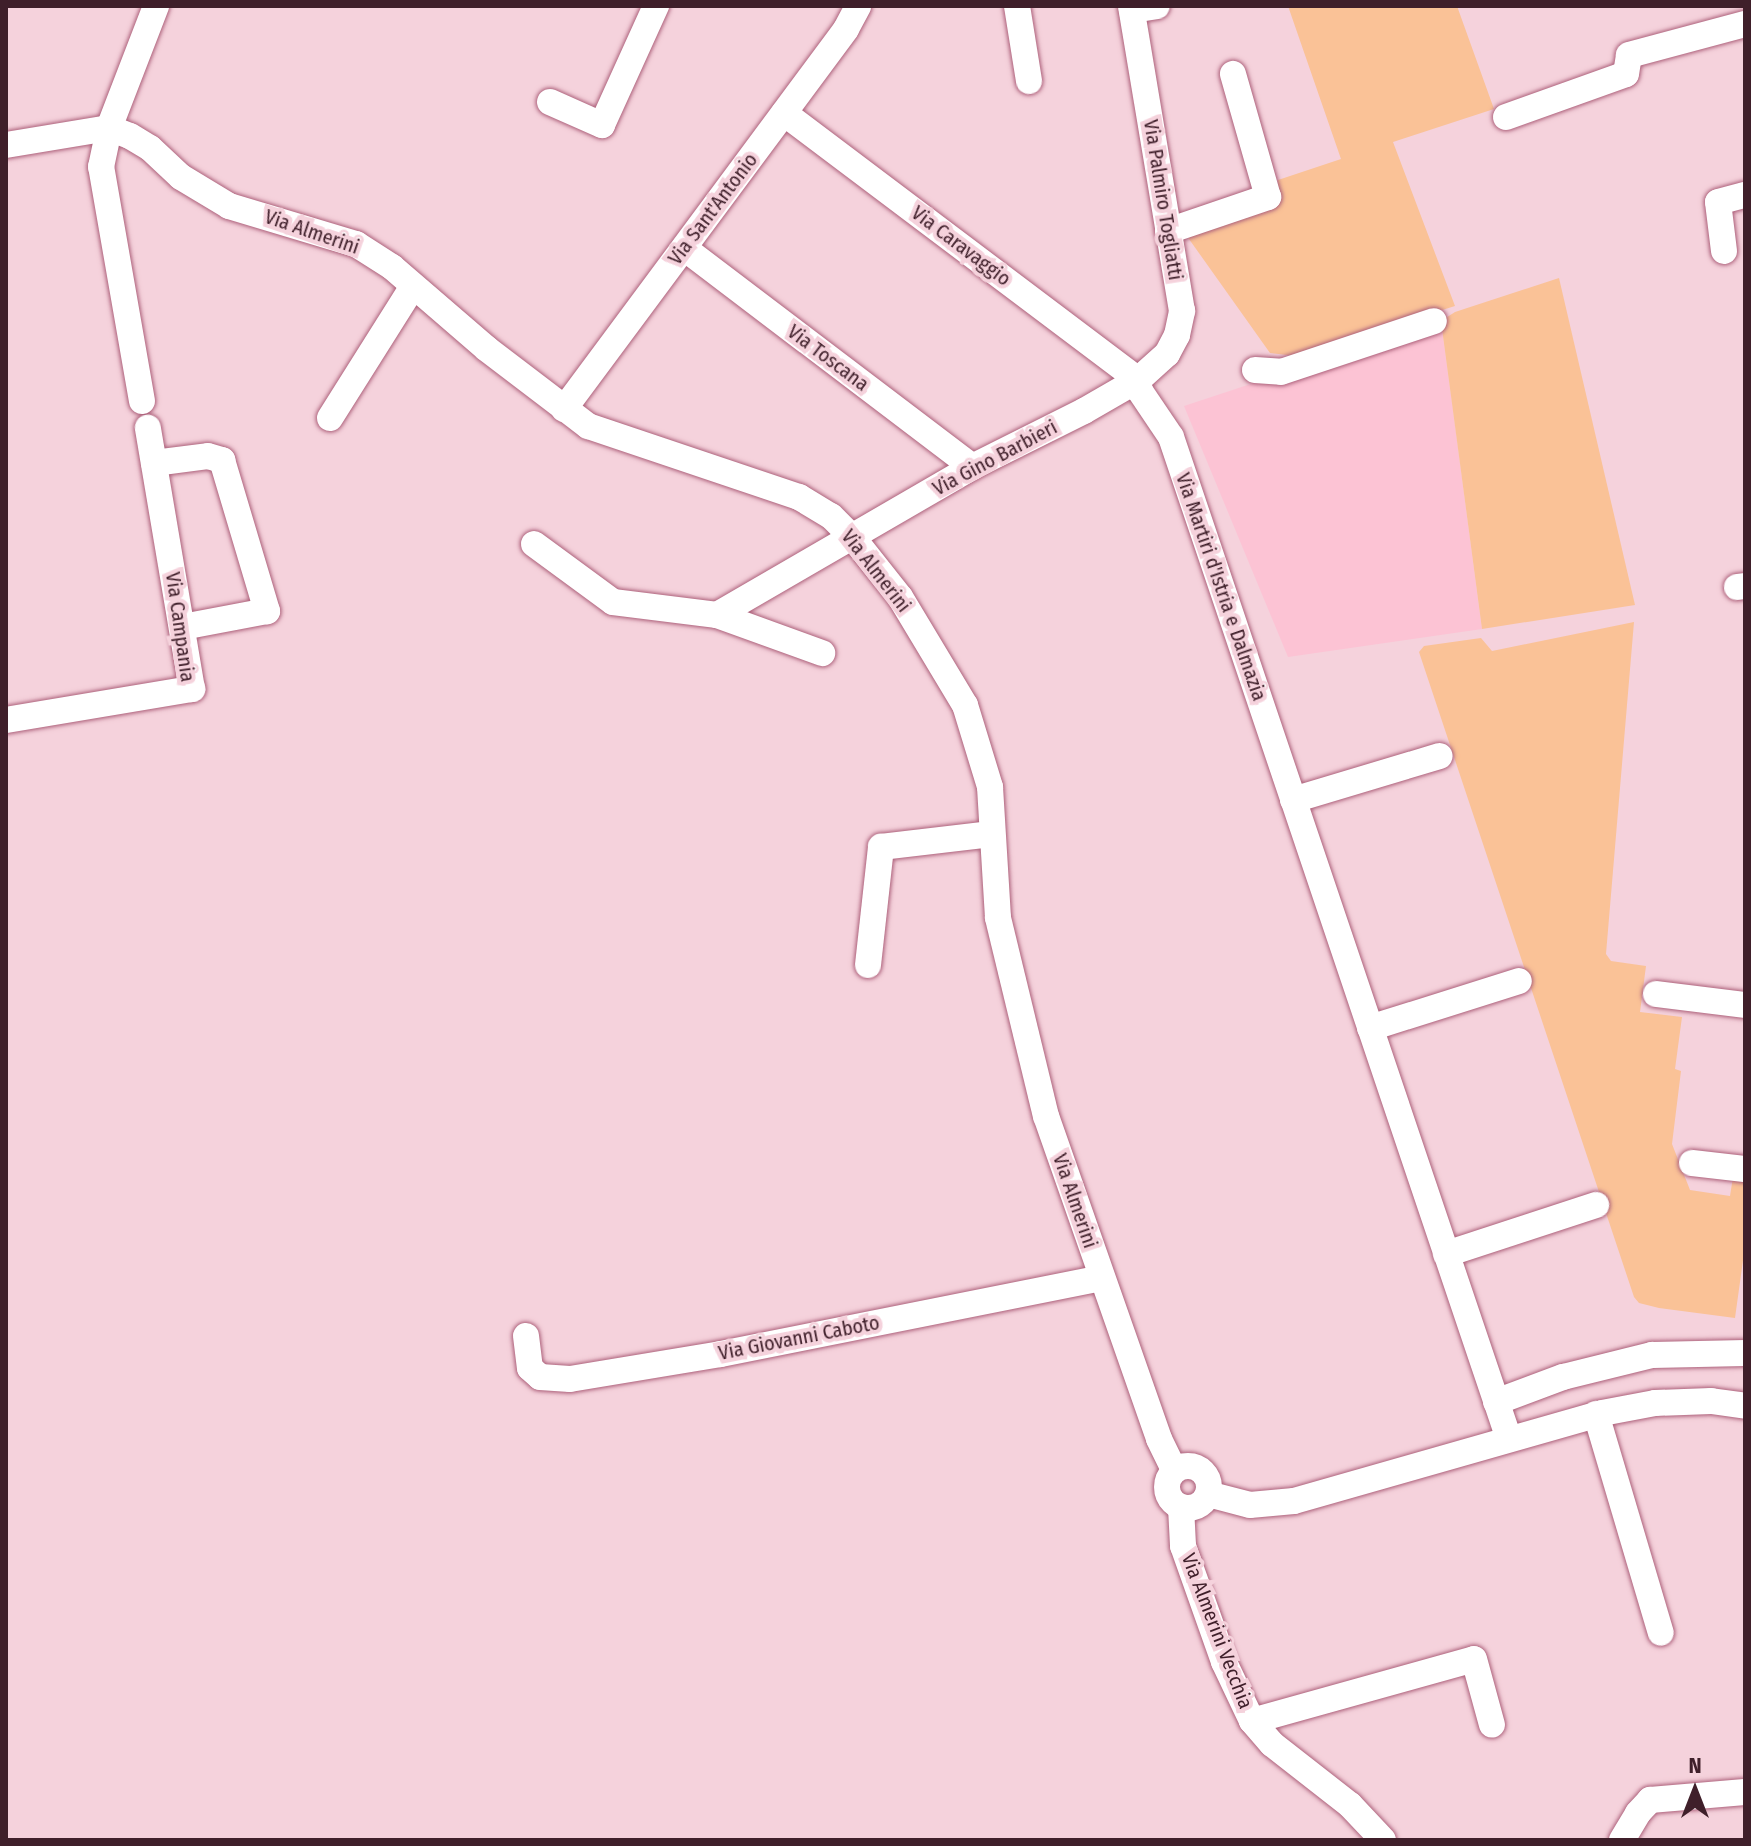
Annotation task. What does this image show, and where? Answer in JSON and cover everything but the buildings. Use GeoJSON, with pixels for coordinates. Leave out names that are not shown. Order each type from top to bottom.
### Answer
{"type":"FeatureCollection","features":[{"type":"Feature","properties":{"kind":"street"},"geometry":{"type":"LineString","coordinates":[[142,401],[101,167],[109,128],[156,6]]}},
{"type":"Feature","properties":{"kind":"street"},"geometry":{"type":"LineString","coordinates":[[550,102],[602,125],[656,6]]}},
{"type":"Feature","properties":{"kind":"street","name":"Via Sant'Antonio"},"geometry":{"type":"LineString","coordinates":[[564,409],[846,29],[858,6]]}},
{"type":"Feature","properties":{"kind":"street"},"geometry":{"type":"LineString","coordinates":[[1017,6],[1029,81]]}},
{"type":"Feature","properties":{"kind":"street","name":"Via Palmiro Togliatti"},"geometry":{"type":"LineString","coordinates":[[1138,380],[1167,354],[1177,335],[1182,311],[1168,231],[1140,7]]}},
{"type":"Feature","properties":{"kind":"street"},"geometry":{"type":"LineString","coordinates":[[1506,117],[1626,74],[1629,55],[1745,24]]}},
{"type":"Feature","properties":{"kind":"street"},"geometry":{"type":"LineString","coordinates":[[1168,231],[1268,197],[1233,74]]}},
{"type":"Feature","properties":{"kind":"street","name":"Via Caravaggio"},"geometry":{"type":"LineString","coordinates":[[784,113],[1138,380]]}},
{"type":"Feature","properties":{"kind":"street"},"geometry":{"type":"LineString","coordinates":[[6,145],[109,128]]}},
{"type":"Feature","properties":{"kind":"street","name":"Via Almerini"},"geometry":{"type":"LineString","coordinates":[[109,128],[150,148],[181,177],[229,206],[356,244],[392,267],[588,426],[799,497],[831,516],[854,539],[900,597],[965,705],[990,787],[998,918],[1046,1116],[1159,1439],[1174,1470]]}},
{"type":"Feature","properties":{"kind":"street"},"geometry":{"type":"LineString","coordinates":[[1724,251],[1718,202],[1745,195]]}},
{"type":"Feature","properties":{"kind":"street","name":"Via Toscana"},"geometry":{"type":"LineString","coordinates":[[684,248],[972,467]]}},
{"type":"Feature","properties":{"kind":"street"},"geometry":{"type":"LineString","coordinates":[[330,418],[413,286]]}},
{"type":"Feature","properties":{"kind":"street"},"geometry":{"type":"LineString","coordinates":[[1255,370],[1281,372],[1434,321]]}},
{"type":"Feature","properties":{"kind":"street","name":"Via Gino Barbieri"},"geometry":{"type":"LineString","coordinates":[[717,615],[854,539],[972,467],[1138,380]]}},
{"type":"Feature","properties":{"kind":"street","name":"Via Martiri d'Istria e Dalmazia"},"geometry":{"type":"LineString","coordinates":[[1138,380],[1140,391],[1171,437],[1509,1439]]}},
{"type":"Feature","properties":{"kind":"street","name":"Via Campania"},"geometry":{"type":"LineString","coordinates":[[6,720],[192,689],[148,428]]}},
{"type":"Feature","properties":{"kind":"street"},"geometry":{"type":"LineString","coordinates":[[154,463],[208,456],[222,460],[267,611],[182,627]]}},
{"type":"Feature","properties":{"kind":"street"},"geometry":{"type":"LineString","coordinates":[[534,544],[613,602],[717,615],[822,653]]}},
{"type":"Feature","properties":{"kind":"street"},"geometry":{"type":"LineString","coordinates":[[1293,800],[1440,756]]}},
{"type":"Feature","properties":{"kind":"street"},"geometry":{"type":"LineString","coordinates":[[868,965],[881,847],[991,834]]}},
{"type":"Feature","properties":{"kind":"street"},"geometry":{"type":"LineString","coordinates":[[1370,1028],[1519,981]]}},
{"type":"Feature","properties":{"kind":"street"},"geometry":{"type":"LineString","coordinates":[[1656,994],[1745,1005]]}},
{"type":"Feature","properties":{"kind":"street"},"geometry":{"type":"LineString","coordinates":[[1692,1163],[1745,1169]]}},
{"type":"Feature","properties":{"kind":"street"},"geometry":{"type":"LineString","coordinates":[[1446,1254],[1596,1205]]}},
{"type":"Feature","properties":{"kind":"street","name":"Via Giovanni Caboto"},"geometry":{"type":"LineString","coordinates":[[526,1336],[530,1368],[540,1377],[570,1379],[721,1354],[1101,1278]]}},
{"type":"Feature","properties":{"kind":"street"},"geometry":{"type":"LineString","coordinates":[[1496,1402],[1563,1377],[1652,1355],[1745,1353]]}},
{"type":"Feature","properties":{"kind":"street"},"geometry":{"type":"LineString","coordinates":[[1208,1494],[1250,1505],[1294,1501],[1596,1414],[1655,1403],[1711,1401],[1745,1406]]}},
{"type":"Feature","properties":{"kind":"street"},"geometry":{"type":"LineString","coordinates":[[1596,1414],[1661,1633]]}},
{"type":"Feature","properties":{"kind":"street"},"geometry":{"type":"LineString","coordinates":[[1187,1465],[1199,1469],[1208,1479],[1208,1494],[1194,1507],[1181,1507],[1168,1494],[1168,1481],[1174,1470],[1187,1465]]}},
{"type":"Feature","properties":{"kind":"street","name":"Via Almerini Vecchia"},"geometry":{"type":"LineString","coordinates":[[1181,1507],[1183,1546],[1224,1662],[1252,1721],[1272,1744],[1350,1805],[1383,1840]]}},
{"type":"Feature","properties":{"kind":"street"},"geometry":{"type":"LineString","coordinates":[[1252,1721],[1474,1659],[1492,1725]]}},
{"type":"Feature","properties":{"kind":"street"},"geometry":{"type":"LineString","coordinates":[[1622,1840],[1650,1800],[1745,1792]]}},
{"type":"Feature","properties":{"kind":"shaded area"},"geometry":{"type":"Polygon","coordinates":[[[1288,6],[1457,6],[1494,109],[1393,142],[1455,306],[1295,356],[1270,353],[1184,232],[1277,190],[1278,180],[1341,159],[1288,6]]]}},
{"type":"Feature","properties":{"kind":"shaded area"},"geometry":{"type":"Polygon","coordinates":[[[1559,278],[1635,605],[1482,629],[1441,321],[1455,312],[1559,278]]]}},
{"type":"Feature","properties":{"kind":"shaded area"},"geometry":{"type":"Polygon","coordinates":[[[1441,321],[1482,629],[1288,657],[1184,406],[1441,321]]]}},
{"type":"Feature","properties":{"kind":"shaded area"},"geometry":{"type":"Polygon","coordinates":[[[1634,622],[1606,954],[1611,961],[1646,966],[1640,1012],[1682,1017],[1675,1069],[1681,1071],[1672,1144],[1690,1190],[1730,1196],[1733,1177],[1745,1179],[1745,1246],[1735,1318],[1659,1308],[1639,1303],[1634,1297],[1419,652],[1424,646],[1481,638],[1492,651],[1634,622]]]}}]}
